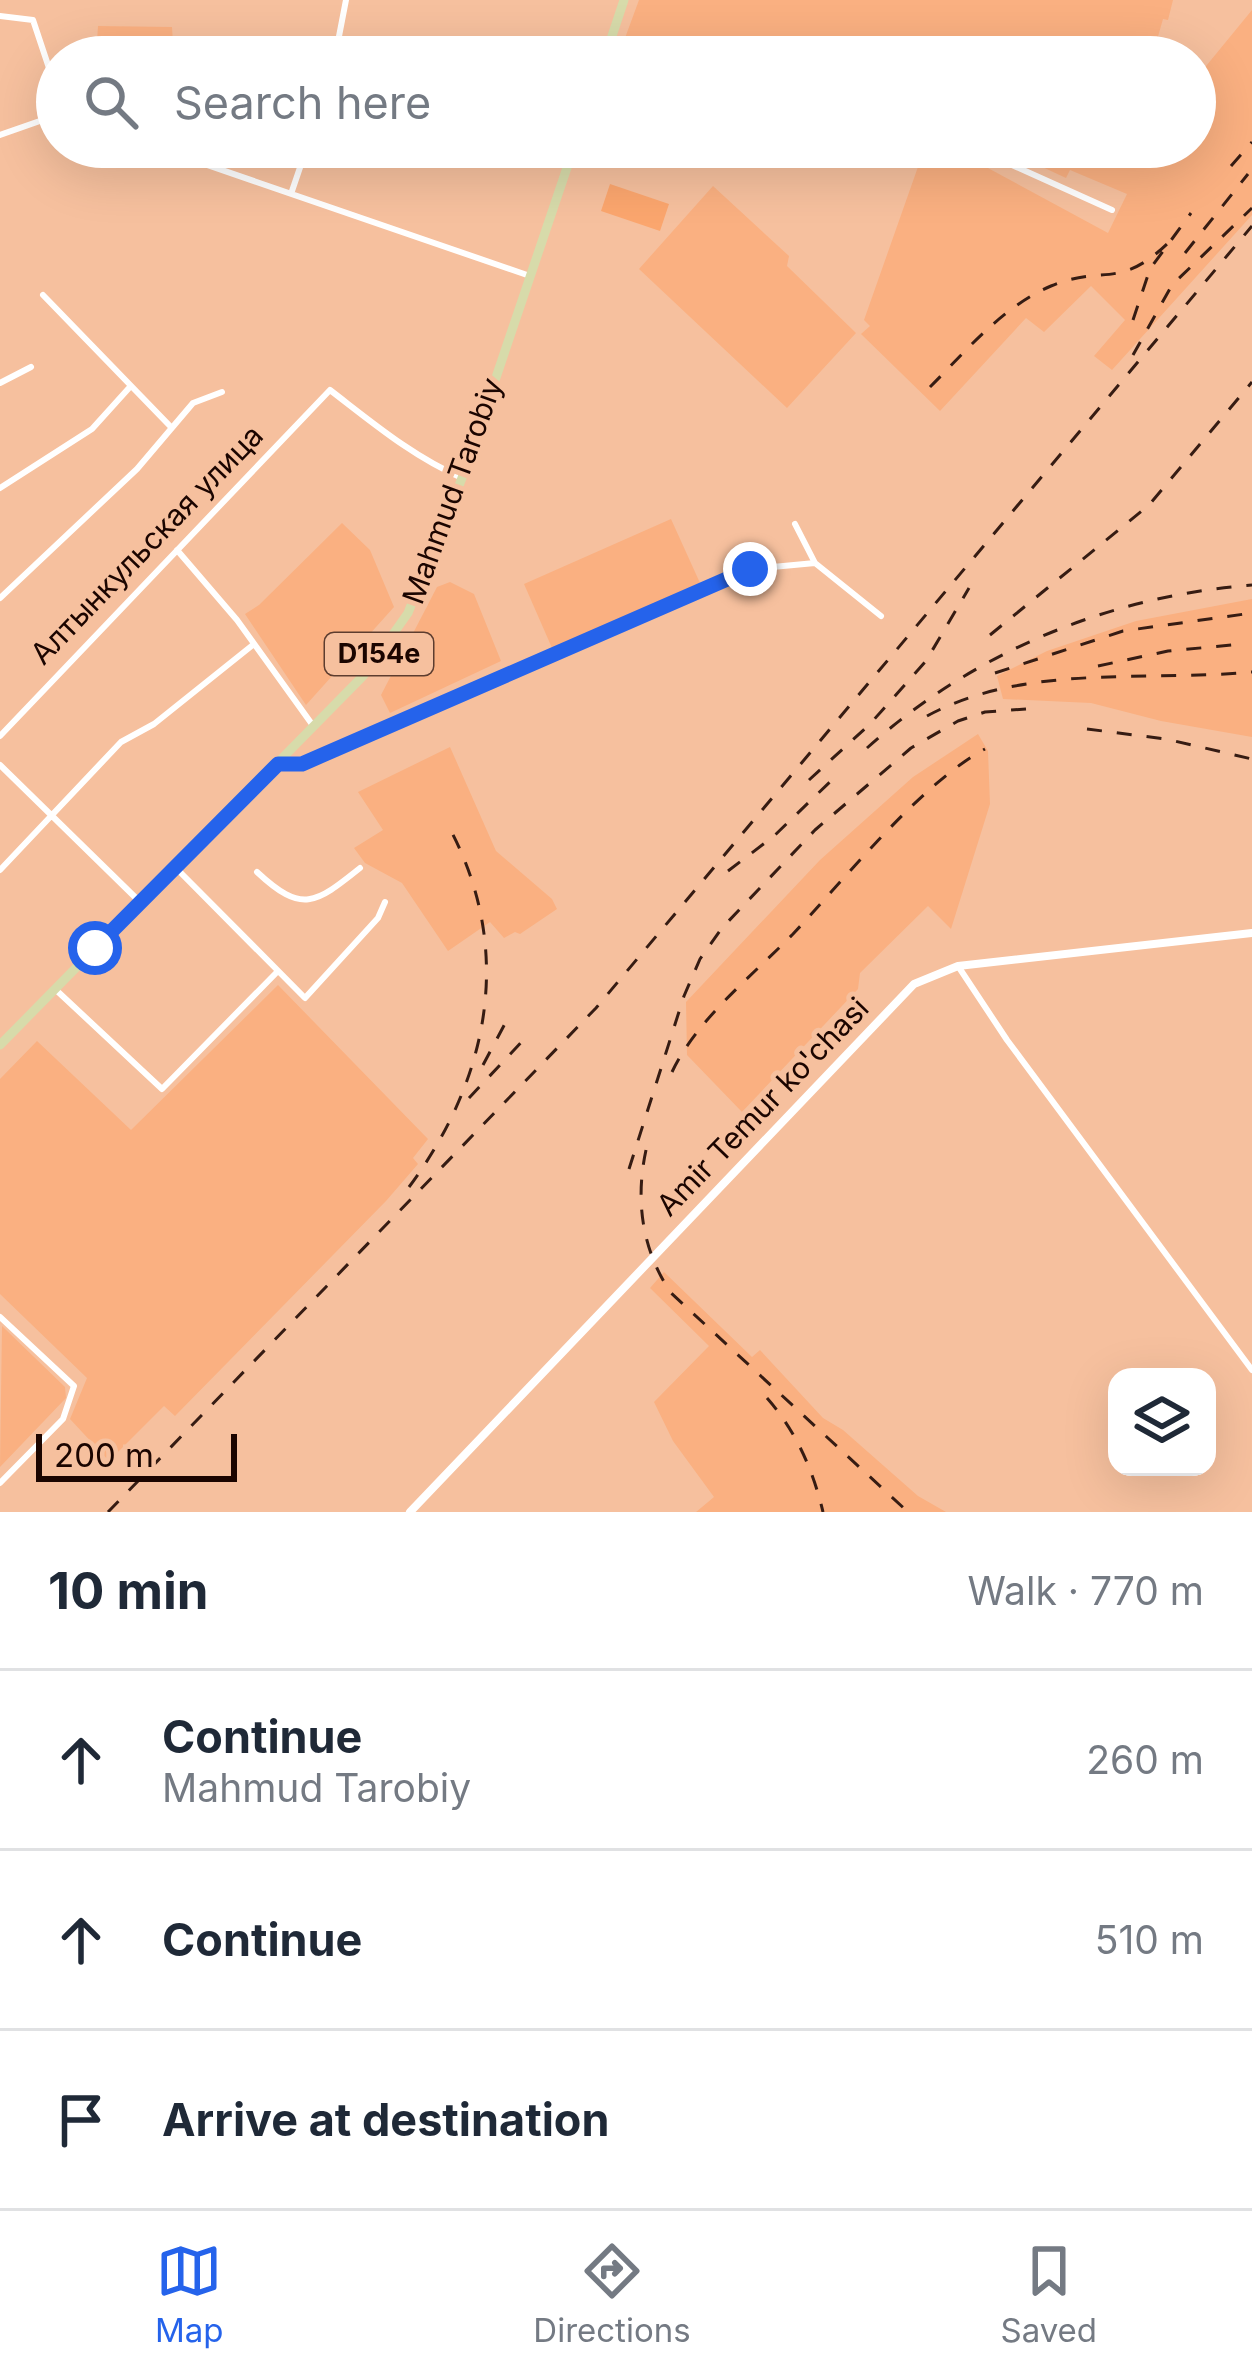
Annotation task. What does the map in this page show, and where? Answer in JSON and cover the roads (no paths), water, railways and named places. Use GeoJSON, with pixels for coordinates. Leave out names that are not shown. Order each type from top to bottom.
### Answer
{"type":"FeatureCollection","features":[{"type":"Feature","properties":{"kind":"main road"},"geometry":{"type":"LineString","coordinates":[[611,36],[624,0]]}},
{"type":"Feature","properties":{"kind":"main road","name":"Mahmud Tarobiy"},"geometry":{"type":"LineString","coordinates":[[0,1045],[364,675],[409,614],[462,478],[567,168]]}},
{"type":"Feature","properties":{"kind":"street"},"geometry":{"type":"LineString","coordinates":[[339,36],[346,0]]}},
{"type":"Feature","properties":{"kind":"street"},"geometry":{"type":"LineString","coordinates":[[0,16],[33,20],[38,36]]}},
{"type":"Feature","properties":{"kind":"street"},"geometry":{"type":"LineString","coordinates":[[0,135],[36,122]]}},
{"type":"Feature","properties":{"kind":"street"},"geometry":{"type":"LineString","coordinates":[[220,168],[530,276]]}},
{"type":"Feature","properties":{"kind":"street"},"geometry":{"type":"LineString","coordinates":[[292,191],[300,168]]}},
{"type":"Feature","properties":{"kind":"street"},"geometry":{"type":"LineString","coordinates":[[1019,168],[1112,210]]}},
{"type":"Feature","properties":{"kind":"street"},"geometry":{"type":"LineString","coordinates":[[43,295],[170,426]]}},
{"type":"Feature","properties":{"kind":"street"},"geometry":{"type":"LineString","coordinates":[[0,383],[32,367]]}},
{"type":"Feature","properties":{"kind":"street"},"geometry":{"type":"LineString","coordinates":[[0,488],[92,428],[130,386]]}},
{"type":"Feature","properties":{"kind":"street","name":"Алтынкульская улица"},"geometry":{"type":"LineString","coordinates":[[0,736],[330,390],[397,443],[462,478]]}},
{"type":"Feature","properties":{"kind":"street"},"geometry":{"type":"LineString","coordinates":[[0,598],[137,469],[193,403],[222,392]]}},
{"type":"Feature","properties":{"kind":"street"},"geometry":{"type":"LineString","coordinates":[[795,524],[814,563],[880,616]]}},
{"type":"Feature","properties":{"kind":"street"},"geometry":{"type":"LineString","coordinates":[[177,550],[314,727]]}},
{"type":"Feature","properties":{"kind":"street"},"geometry":{"type":"LineString","coordinates":[[278,764],[302,764],[750,569],[814,563]]}},
{"type":"Feature","properties":{"kind":"street"},"geometry":{"type":"LineString","coordinates":[[0,870],[121,742],[154,724],[254,644]]}},
{"type":"Feature","properties":{"kind":"street"},"geometry":{"type":"LineString","coordinates":[[0,765],[140,902]]}},
{"type":"Feature","properties":{"kind":"street"},"geometry":{"type":"LineString","coordinates":[[175,867],[305,998],[378,919],[386,902]]}},
{"type":"Feature","properties":{"kind":"street"},"geometry":{"type":"LineString","coordinates":[[257,872],[283,896],[301,900],[320,897],[360,868]]}},
{"type":"Feature","properties":{"kind":"street","name":"Amir Temur ko'chasi"},"geometry":{"type":"LineString","coordinates":[[410,1512],[914,984],[958,965],[1252,933]]}},
{"type":"Feature","properties":{"kind":"street"},"geometry":{"type":"LineString","coordinates":[[958,965],[1007,1040],[1252,1370]]}},
{"type":"Feature","properties":{"kind":"street"},"geometry":{"type":"LineString","coordinates":[[56,989],[162,1089],[278,971]]}},
{"type":"Feature","properties":{"kind":"street"},"geometry":{"type":"LineString","coordinates":[[0,1317],[74,1386],[63,1420],[0,1483]]}},
{"type":"Feature","properties":{"kind":"railway"},"geometry":{"type":"LineString","coordinates":[[1231,166],[1252,142]]}},
{"type":"Feature","properties":{"kind":"railway"},"geometry":{"type":"LineString","coordinates":[[1185,253],[1248,174]]}},
{"type":"Feature","properties":{"kind":"railway"},"geometry":{"type":"LineString","coordinates":[[1133,355],[1172,285],[1252,208]]}},
{"type":"Feature","properties":{"kind":"railway"},"geometry":{"type":"LineString","coordinates":[[1133,320],[1150,269],[1191,213]]}},
{"type":"Feature","properties":{"kind":"railway"},"geometry":{"type":"LineString","coordinates":[[108,1512],[596,1008],[1252,226]]}},
{"type":"Feature","properties":{"kind":"railway"},"geometry":{"type":"LineString","coordinates":[[930,387],[986,330],[1033,295],[1069,280],[1123,272],[1169,242]]}},
{"type":"Feature","properties":{"kind":"railway"},"geometry":{"type":"LineString","coordinates":[[990,635],[1149,505],[1252,382]]}},
{"type":"Feature","properties":{"kind":"railway"},"geometry":{"type":"LineString","coordinates":[[867,748],[952,684],[1046,635],[1147,602],[1252,585]]}},
{"type":"Feature","properties":{"kind":"railway"},"geometry":{"type":"LineString","coordinates":[[809,780],[870,724],[926,661],[969,588]]}},
{"type":"Feature","properties":{"kind":"railway"},"geometry":{"type":"LineString","coordinates":[[995,673],[1123,631],[1252,613]]}},
{"type":"Feature","properties":{"kind":"railway"},"geometry":{"type":"LineString","coordinates":[[1098,666],[1168,651],[1232,645]]}},
{"type":"Feature","properties":{"kind":"railway"},"geometry":{"type":"LineString","coordinates":[[927,716],[965,699],[1045,681],[1252,672]]}},
{"type":"Feature","properties":{"kind":"railway"},"geometry":{"type":"LineString","coordinates":[[629,1169],[684,996],[700,959],[722,928],[815,830],[911,748],[958,721],[985,712],[1026,709]]}},
{"type":"Feature","properties":{"kind":"railway"},"geometry":{"type":"LineString","coordinates":[[1087,729],[1166,739],[1252,759]]}},
{"type":"Feature","properties":{"kind":"railway"},"geometry":{"type":"LineString","coordinates":[[672,1072],[710,1016],[884,834],[935,785],[985,749]]}},
{"type":"Feature","properties":{"kind":"railway"},"geometry":{"type":"LineString","coordinates":[[728,871],[774,836],[836,776]]}},
{"type":"Feature","properties":{"kind":"railway"},"geometry":{"type":"LineString","coordinates":[[409,1187],[458,1102],[484,1013],[482,920],[470,873],[449,827]]}},
{"type":"Feature","properties":{"kind":"railway"},"geometry":{"type":"LineString","coordinates":[[483,1065],[508,1018]]}},
{"type":"Feature","properties":{"kind":"railway"},"geometry":{"type":"LineString","coordinates":[[469,1098],[530,1033]]}},
{"type":"Feature","properties":{"kind":"railway"},"geometry":{"type":"LineString","coordinates":[[646,1150],[641,1206],[647,1242],[671,1293],[908,1512]]}},
{"type":"Feature","properties":{"kind":"railway"},"geometry":{"type":"LineString","coordinates":[[767,1398],[802,1452],[823,1512]]}}]}
